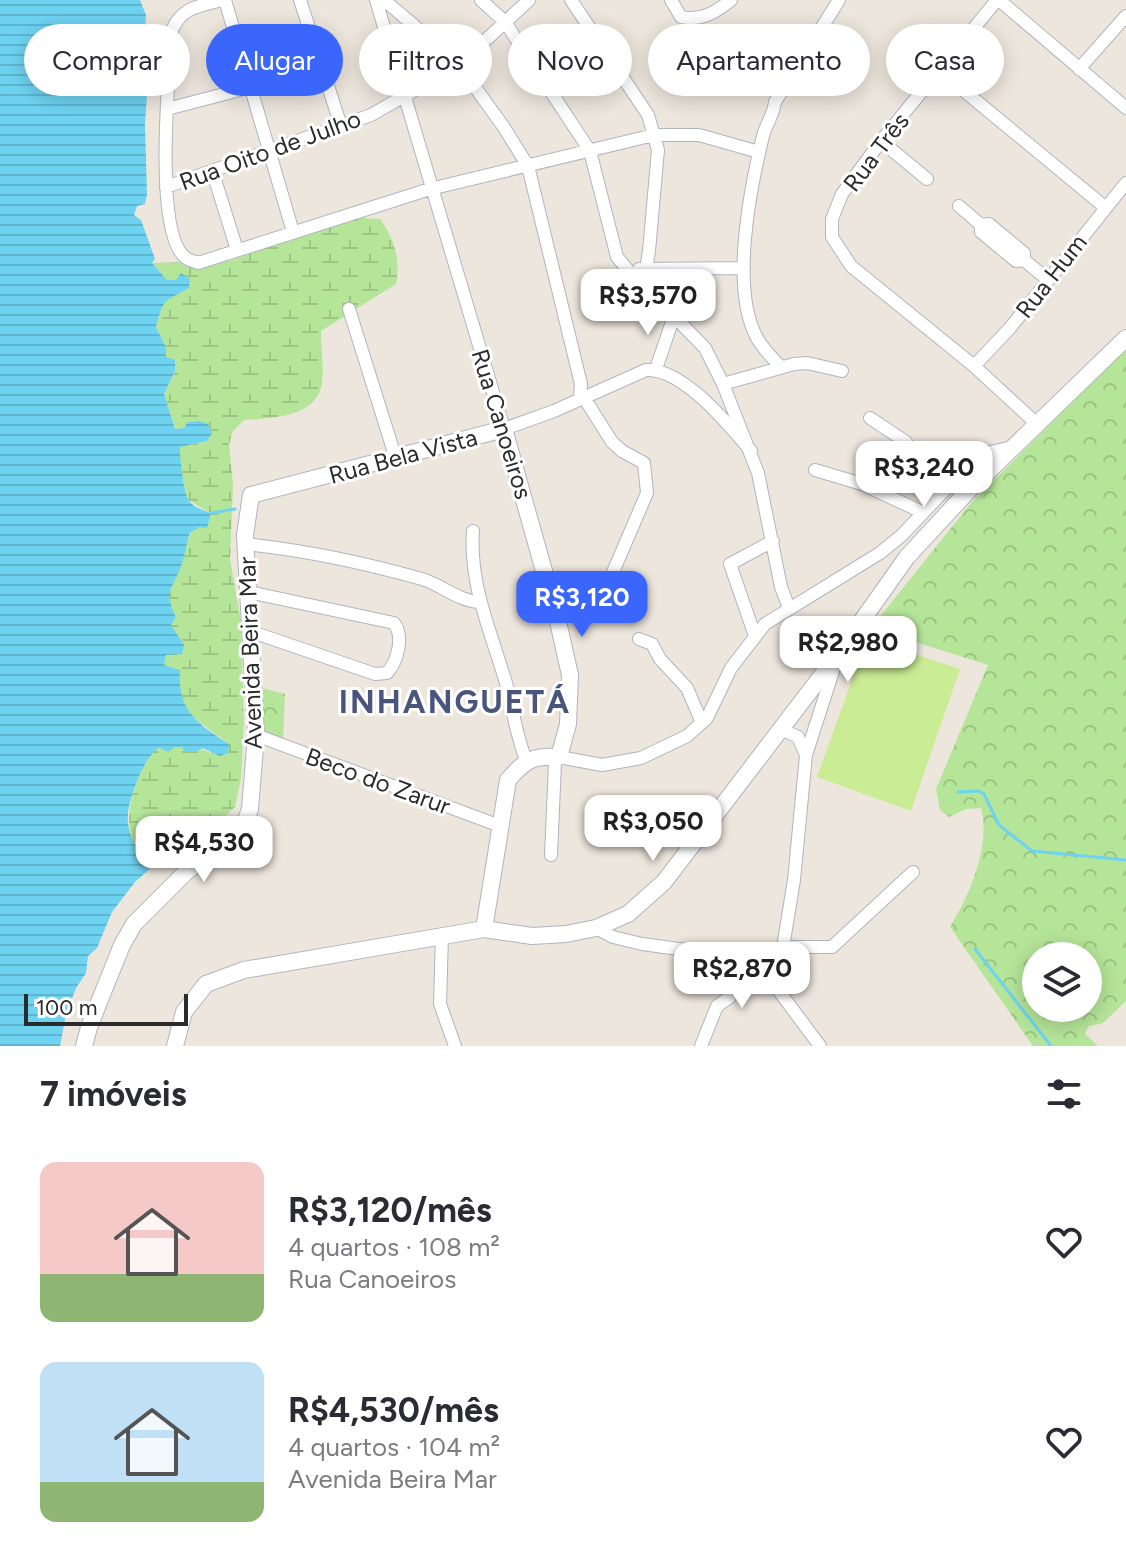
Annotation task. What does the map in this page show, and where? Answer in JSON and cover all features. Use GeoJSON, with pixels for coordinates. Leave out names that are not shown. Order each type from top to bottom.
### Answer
{"type":"FeatureCollection","features":[{"type":"Feature","properties":{"kind":"street"},"geometry":{"type":"LineString","coordinates":[[231,24],[224,0],[190,9],[178,17],[172,30],[166,199],[176,242],[185,258],[198,263],[430,189],[654,135],[699,135],[759,152]]}},
{"type":"Feature","properties":{"kind":"street"},"geometry":{"type":"LineString","coordinates":[[300,0],[341,126]]}},
{"type":"Feature","properties":{"kind":"street","name":"Rua Canoeiros"},"geometry":{"type":"LineString","coordinates":[[376,0],[383,24]]}},
{"type":"Feature","properties":{"kind":"street"},"geometry":{"type":"LineString","coordinates":[[384,0],[412,24]]}},
{"type":"Feature","properties":{"kind":"street"},"geometry":{"type":"LineString","coordinates":[[481,0],[505,22],[590,151],[617,257],[643,288],[705,348],[751,451],[781,587],[789,608]]}},
{"type":"Feature","properties":{"kind":"street","name":"Rua Oito de Julho"},"geometry":{"type":"LineString","coordinates":[[492,32],[529,0]]}},
{"type":"Feature","properties":{"kind":"street"},"geometry":{"type":"LineString","coordinates":[[571,0],[648,115],[658,150],[643,288]]}},
{"type":"Feature","properties":{"kind":"street"},"geometry":{"type":"LineString","coordinates":[[671,0],[681,17],[695,20],[717,11],[731,0]]}},
{"type":"Feature","properties":{"kind":"street"},"geometry":{"type":"LineString","coordinates":[[781,367],[756,338],[749,317],[744,268],[749,206],[766,124],[775,102],[839,0]]}},
{"type":"Feature","properties":{"kind":"street"},"geometry":{"type":"LineString","coordinates":[[998,0],[1126,108]]}},
{"type":"Feature","properties":{"kind":"street","name":"Rua Três"},"geometry":{"type":"LineString","coordinates":[[978,24],[998,0]]}},
{"type":"Feature","properties":{"kind":"street"},"geometry":{"type":"LineString","coordinates":[[1079,69],[1126,16]]}},
{"type":"Feature","properties":{"kind":"street"},"geometry":{"type":"LineString","coordinates":[[167,109],[217,96]]}},
{"type":"Feature","properties":{"kind":"street"},"geometry":{"type":"LineString","coordinates":[[253,96],[293,232]]}},
{"type":"Feature","properties":{"kind":"street","name":"Rua Oito de Julho"},"geometry":{"type":"LineString","coordinates":[[166,187],[371,115],[401,96]]}},
{"type":"Feature","properties":{"kind":"street","name":"Rua Canoeiros"},"geometry":{"type":"LineString","coordinates":[[403,96],[504,429],[557,617],[570,675],[568,724],[555,763],[551,855]]}},
{"type":"Feature","properties":{"kind":"street"},"geometry":{"type":"LineString","coordinates":[[481,96],[528,166],[582,397],[612,442],[644,463],[647,493],[610,579],[606,600],[599,607],[582,608],[557,617]]}},
{"type":"Feature","properties":{"kind":"street","name":"Rua Três"},"geometry":{"type":"LineString","coordinates":[[919,96],[842,194],[832,219],[832,237],[851,266],[974,366]]}},
{"type":"Feature","properties":{"kind":"street"},"geometry":{"type":"LineString","coordinates":[[970,96],[1106,208]]}},
{"type":"Feature","properties":{"kind":"street"},"geometry":{"type":"LineString","coordinates":[[881,141],[927,179]]}},
{"type":"Feature","properties":{"kind":"street"},"geometry":{"type":"LineString","coordinates":[[213,173],[237,250]]}},
{"type":"Feature","properties":{"kind":"street","name":"Rua Hum"},"geometry":{"type":"LineString","coordinates":[[974,366],[1010,328],[1126,183]]}},
{"type":"Feature","properties":{"kind":"street"},"geometry":{"type":"LineString","coordinates":[[959,206],[981,225],[981,232],[1016,261],[1024,260],[1047,279]]}},
{"type":"Feature","properties":{"kind":"street"},"geometry":{"type":"LineString","coordinates":[[624,267],[744,268]]}},
{"type":"Feature","properties":{"kind":"street"},"geometry":{"type":"LineString","coordinates":[[349,309],[396,459]]}},
{"type":"Feature","properties":{"kind":"street"},"geometry":{"type":"LineString","coordinates":[[674,316],[656,369],[683,384],[713,409],[751,451]]}},
{"type":"Feature","properties":{"kind":"street"},"geometry":{"type":"LineString","coordinates":[[175,1046],[184,1012],[206,984],[244,970],[484,929],[532,936],[596,928],[628,914],[664,882],[788,732],[810,691],[907,557],[969,490],[1126,338]]}},
{"type":"Feature","properties":{"kind":"street"},"geometry":{"type":"LineString","coordinates":[[713,409],[725,389],[781,367],[807,363],[842,371]]}},
{"type":"Feature","properties":{"kind":"street"},"geometry":{"type":"LineString","coordinates":[[974,366],[1038,425]]}},
{"type":"Feature","properties":{"kind":"street","name":"Rua Bela Vista"},"geometry":{"type":"LineString","coordinates":[[251,495],[504,429],[554,411],[646,370],[656,369]]}},
{"type":"Feature","properties":{"kind":"street"},"geometry":{"type":"LineString","coordinates":[[870,418],[906,442],[919,469],[943,491]]}},
{"type":"Feature","properties":{"kind":"street"},"geometry":{"type":"LineString","coordinates":[[484,929],[508,780],[527,762],[537,755],[602,765],[641,758],[687,736],[702,723],[721,694],[731,668],[765,624],[880,553],[978,455],[1016,446]]}},
{"type":"Feature","properties":{"kind":"street"},"geometry":{"type":"LineString","coordinates":[[815,470],[862,484],[922,512]]}},
{"type":"Feature","properties":{"kind":"street","name":"Avenida Beira Mar"},"geometry":{"type":"LineString","coordinates":[[84,1046],[122,945],[134,924],[185,873],[244,826],[250,809],[256,735],[245,540],[251,495]]}},
{"type":"Feature","properties":{"kind":"street"},"geometry":{"type":"LineString","coordinates":[[473,531],[471,558],[479,602],[527,762]]}},
{"type":"Feature","properties":{"kind":"street"},"geometry":{"type":"LineString","coordinates":[[245,540],[399,573],[427,581],[468,602],[479,602]]}},
{"type":"Feature","properties":{"kind":"street"},"geometry":{"type":"LineString","coordinates":[[755,636],[730,564],[773,541]]}},
{"type":"Feature","properties":{"kind":"street"},"geometry":{"type":"LineString","coordinates":[[249,592],[390,622],[400,631],[400,639],[394,666],[387,673],[375,674],[252,632]]}},
{"type":"Feature","properties":{"kind":"street"},"geometry":{"type":"LineString","coordinates":[[639,639],[652,644],[660,659],[687,688],[702,723]]}},
{"type":"Feature","properties":{"kind":"street"},"geometry":{"type":"LineString","coordinates":[[820,1046],[779,991],[806,755],[839,653]]}},
{"type":"Feature","properties":{"kind":"street"},"geometry":{"type":"LineString","coordinates":[[810,691],[823,703]]}},
{"type":"Feature","properties":{"kind":"street"},"geometry":{"type":"LineString","coordinates":[[788,732],[818,717]]}},
{"type":"Feature","properties":{"kind":"street"},"geometry":{"type":"LineString","coordinates":[[788,732],[798,737],[806,755]]}},
{"type":"Feature","properties":{"kind":"street","name":"Beco do Zarur"},"geometry":{"type":"LineString","coordinates":[[256,735],[500,826]]}},
{"type":"Feature","properties":{"kind":"street"},"geometry":{"type":"LineString","coordinates":[[596,928],[613,937],[642,944],[753,959],[783,947],[835,946],[913,872]]}},
{"type":"Feature","properties":{"kind":"street"},"geometry":{"type":"LineString","coordinates":[[442,935],[440,1004],[455,1046]]}},
{"type":"Feature","properties":{"kind":"street"},"geometry":{"type":"LineString","coordinates":[[701,1046],[717,1006],[730,997],[753,959]]}},
{"type":"Feature","properties":{"kind":"green space"},"geometry":{"type":"Polygon","coordinates":[[[348,217],[380,219],[395,250],[398,266],[396,284],[321,331],[322,382],[319,394],[312,403],[292,414],[244,420],[233,431],[229,444],[233,484],[230,559],[241,621],[244,720],[241,779],[235,807],[172,857],[163,858],[159,852],[146,858],[136,847],[129,820],[134,791],[152,751],[182,746],[210,753],[229,744],[190,715],[164,665],[165,655],[176,636],[171,625],[176,617],[169,601],[172,586],[192,531],[210,513],[187,499],[178,455],[180,447],[207,441],[184,428],[175,429],[164,394],[175,371],[166,357],[166,347],[156,327],[167,300],[182,292],[176,280],[167,280],[152,263],[230,261],[348,217]]]}},
{"type":"Feature","properties":{"kind":"green space"},"geometry":{"type":"Polygon","coordinates":[[[1126,349],[1126,1001],[1103,1023],[1089,1026],[1085,1034],[1098,1046],[1033,1046],[950,927],[977,869],[983,823],[981,808],[966,809],[949,817],[940,810],[936,789],[988,665],[871,628],[971,503],[1126,349]]]}},
{"type":"Feature","properties":{"kind":"green space"},"geometry":{"type":"Polygon","coordinates":[[[867,638],[960,669],[911,811],[817,777],[867,638]]]}},
{"type":"Feature","properties":{"kind":"green space"},"geometry":{"type":"Polygon","coordinates":[[[258,687],[285,694],[283,739],[261,733],[258,687]]]}},
{"type":"Feature","properties":{"kind":"water"},"geometry":{"type":"Polygon","coordinates":[[[0,0],[140,0],[146,15],[145,24],[24,24],[24,96],[147,96],[147,194],[145,204],[137,206],[134,215],[141,220],[155,259],[152,263],[167,280],[176,280],[181,273],[190,279],[189,288],[163,305],[156,327],[166,347],[166,357],[175,360],[175,371],[164,394],[175,429],[184,428],[188,422],[200,421],[208,424],[212,433],[207,441],[180,447],[188,499],[211,513],[207,528],[199,527],[190,533],[171,590],[170,601],[176,617],[171,625],[184,645],[182,654],[166,655],[164,665],[180,670],[186,706],[199,722],[229,744],[228,753],[220,756],[202,748],[196,752],[185,752],[182,747],[174,747],[168,752],[160,748],[149,758],[129,806],[128,825],[138,849],[146,858],[159,852],[162,858],[135,882],[112,912],[97,948],[88,956],[86,973],[76,988],[66,1014],[60,1046],[0,1046],[0,0]]]}},
{"type":"Feature","properties":{"kind":"waterway"},"geometry":{"type":"LineString","coordinates":[[211,513],[235,509]]}},
{"type":"Feature","properties":{"kind":"waterway"},"geometry":{"type":"LineString","coordinates":[[958,792],[978,791],[984,794],[999,825],[1032,851],[1126,860]]}},
{"type":"Feature","properties":{"kind":"waterway"},"geometry":{"type":"LineString","coordinates":[[975,949],[1051,1046]]}},
{"type":"Feature","properties":{"kind":"district","name":"INHANGUETÁ"},"geometry":{"type":"Point","coordinates":[455,702]}}]}
